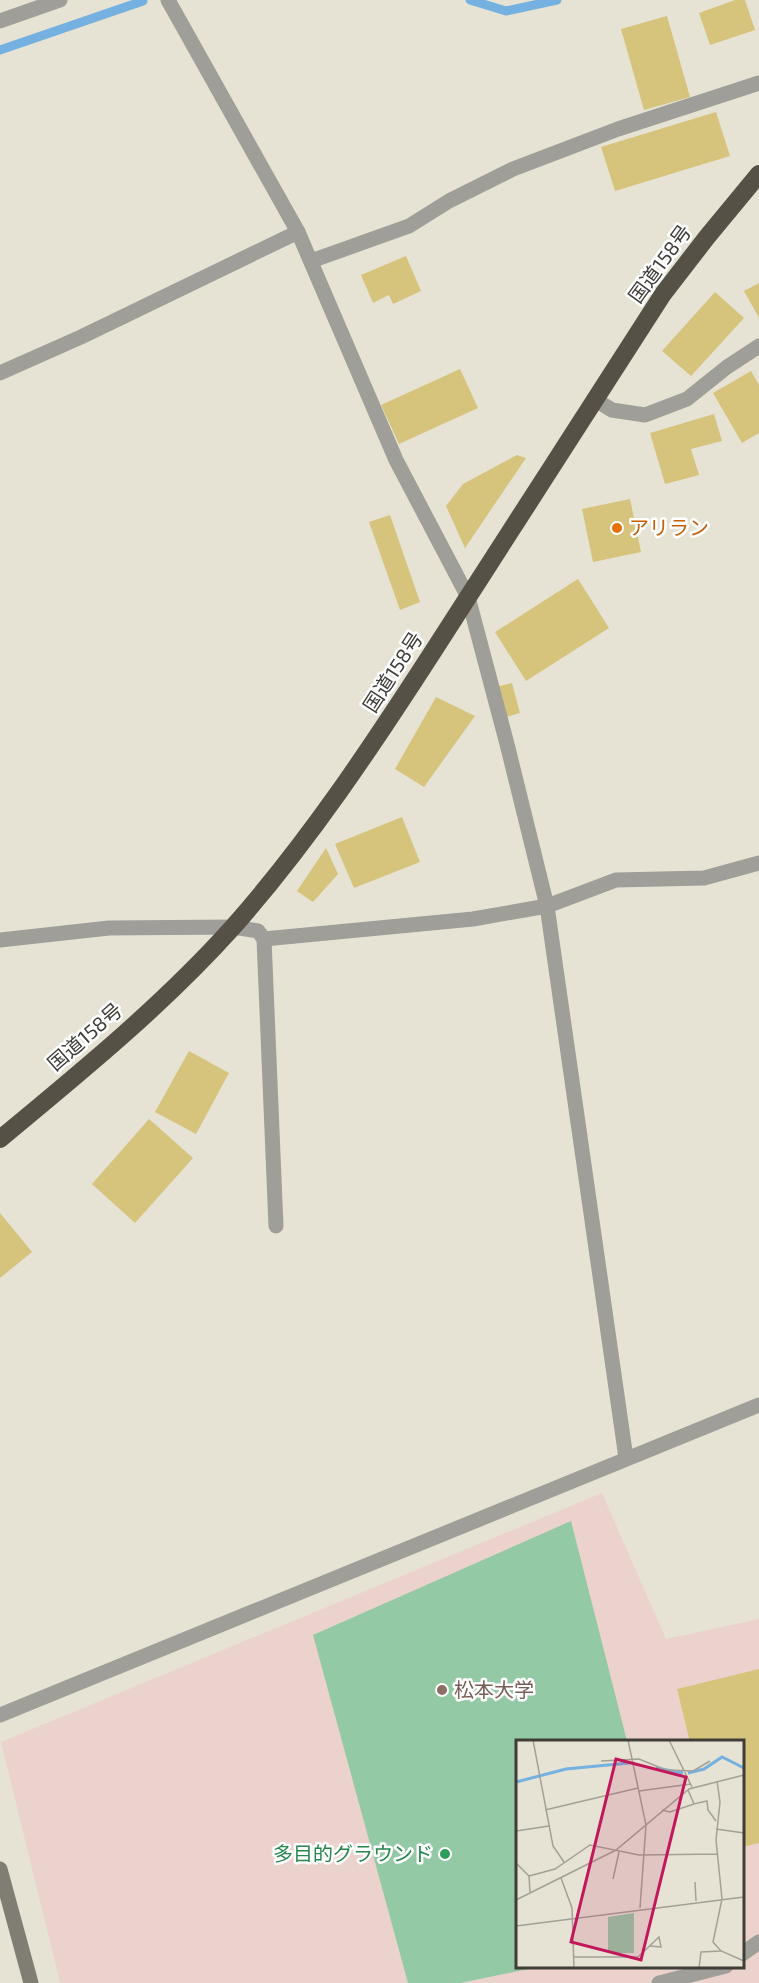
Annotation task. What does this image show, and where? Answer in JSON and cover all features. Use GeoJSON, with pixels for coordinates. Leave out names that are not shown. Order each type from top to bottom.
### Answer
{"type":"FeatureCollection","features":[{"type":"Feature","properties":{"kind":"highway","name":"国道158号"},"geometry":{"type":"LineString","coordinates":[[0,1139],[99,1056],[175,987],[233,927],[284,865],[357,768],[663,294],[759,174]]}},
{"type":"Feature","properties":{"kind":"street"},"geometry":{"type":"LineString","coordinates":[[0,21],[60,0]]}},
{"type":"Feature","properties":{"kind":"street"},"geometry":{"type":"LineString","coordinates":[[168,0],[298,232],[396,460],[468,597],[547,906],[626,1458]]}},
{"type":"Feature","properties":{"kind":"street"},"geometry":{"type":"LineString","coordinates":[[311,261],[409,226],[449,201],[513,169],[618,129],[759,83]]}},
{"type":"Feature","properties":{"kind":"street"},"geometry":{"type":"LineString","coordinates":[[0,373],[81,337],[298,232]]}},
{"type":"Feature","properties":{"kind":"street"},"geometry":{"type":"LineString","coordinates":[[594,399],[612,410],[645,415],[687,399],[727,367],[759,346]]}},
{"type":"Feature","properties":{"kind":"street"},"geometry":{"type":"LineString","coordinates":[[264,939],[473,919],[547,906],[616,880],[704,878],[759,863]]}},
{"type":"Feature","properties":{"kind":"street"},"geometry":{"type":"LineString","coordinates":[[0,940],[109,928],[233,927],[258,931],[264,939],[276,1226]]}},
{"type":"Feature","properties":{"kind":"street"},"geometry":{"type":"LineString","coordinates":[[0,1715],[759,1405]]}},
{"type":"Feature","properties":{"kind":"street"},"geometry":{"type":"LineString","coordinates":[[0,1869],[32,1983]]}},
{"type":"Feature","properties":{"kind":"street"},"geometry":{"type":"LineString","coordinates":[[744,1953],[759,1942]]}},
{"type":"Feature","properties":{"kind":"street"},"geometry":{"type":"LineString","coordinates":[[658,1983],[718,1968]]}},
{"type":"Feature","properties":{"kind":"shaded area","name":"松本大学"},"geometry":{"type":"Polygon","coordinates":[[[602,1493],[666,1639],[759,1619],[759,1983],[60,1983],[1,1742],[602,1493]]]}},
{"type":"Feature","properties":{"kind":"green space","name":"多目的グラウンド"},"geometry":{"type":"Polygon","coordinates":[[[571,1521],[627,1740],[516,1740],[516,1968],[533,1968],[460,1983],[408,1983],[313,1635],[571,1521]]]}},
{"type":"Feature","properties":{"kind":"building"},"geometry":{"type":"Polygon","coordinates":[[[735,0],[745,0],[755,30],[710,45],[699,13],[735,0]]]}},
{"type":"Feature","properties":{"kind":"building"},"geometry":{"type":"Polygon","coordinates":[[[667,16],[690,97],[644,110],[621,29],[667,16]]]}},
{"type":"Feature","properties":{"kind":"building"},"geometry":{"type":"Polygon","coordinates":[[[716,112],[730,156],[615,191],[601,147],[716,112]]]}},
{"type":"Feature","properties":{"kind":"building"},"geometry":{"type":"Polygon","coordinates":[[[406,256],[421,291],[393,304],[389,295],[373,303],[361,275],[406,256]]]}},
{"type":"Feature","properties":{"kind":"building"},"geometry":{"type":"Polygon","coordinates":[[[759,283],[759,318],[744,291],[759,283]]]}},
{"type":"Feature","properties":{"kind":"building"},"geometry":{"type":"Polygon","coordinates":[[[715,292],[744,318],[691,376],[662,351],[715,292]]]}},
{"type":"Feature","properties":{"kind":"building"},"geometry":{"type":"Polygon","coordinates":[[[460,369],[478,408],[399,444],[381,405],[460,369]]]}},
{"type":"Feature","properties":{"kind":"building"},"geometry":{"type":"Polygon","coordinates":[[[751,371],[759,385],[759,433],[742,443],[713,393],[751,371]]]}},
{"type":"Feature","properties":{"kind":"building"},"geometry":{"type":"Polygon","coordinates":[[[714,414],[722,441],[691,449],[699,475],[665,484],[650,433],[714,414]]]}},
{"type":"Feature","properties":{"kind":"building"},"geometry":{"type":"Polygon","coordinates":[[[517,455],[526,458],[465,548],[446,506],[463,484],[517,455]]]}},
{"type":"Feature","properties":{"kind":"building"},"geometry":{"type":"Polygon","coordinates":[[[630,499],[641,552],[593,562],[582,509],[630,499]]]}},
{"type":"Feature","properties":{"kind":"building"},"geometry":{"type":"Polygon","coordinates":[[[390,515],[420,602],[400,610],[369,522],[390,515]]]}},
{"type":"Feature","properties":{"kind":"building"},"geometry":{"type":"Polygon","coordinates":[[[578,579],[609,628],[526,681],[495,632],[578,579]]]}},
{"type":"Feature","properties":{"kind":"building"},"geometry":{"type":"Polygon","coordinates":[[[512,683],[520,713],[503,718],[495,687],[512,683]]]}},
{"type":"Feature","properties":{"kind":"building"},"geometry":{"type":"Polygon","coordinates":[[[436,697],[475,716],[424,787],[395,769],[436,697]]]}},
{"type":"Feature","properties":{"kind":"building"},"geometry":{"type":"Polygon","coordinates":[[[402,817],[420,862],[354,888],[335,844],[402,817]]]}},
{"type":"Feature","properties":{"kind":"building"},"geometry":{"type":"Polygon","coordinates":[[[326,848],[338,874],[313,902],[297,891],[326,848]]]}},
{"type":"Feature","properties":{"kind":"building"},"geometry":{"type":"Polygon","coordinates":[[[189,1051],[229,1073],[196,1134],[155,1112],[189,1051]]]}},
{"type":"Feature","properties":{"kind":"building"},"geometry":{"type":"Polygon","coordinates":[[[149,1119],[193,1158],[135,1223],[92,1184],[149,1119]]]}},
{"type":"Feature","properties":{"kind":"building"},"geometry":{"type":"Polygon","coordinates":[[[0,1213],[32,1252],[0,1278],[0,1213]]]}},
{"type":"Feature","properties":{"kind":"building"},"geometry":{"type":"Polygon","coordinates":[[[759,1669],[759,1843],[744,1847],[744,1740],[690,1740],[677,1689],[759,1669]]]}},
{"type":"Feature","properties":{"kind":"waterway"},"geometry":{"type":"LineString","coordinates":[[470,0],[506,11],[557,0]]}},
{"type":"Feature","properties":{"kind":"waterway"},"geometry":{"type":"LineString","coordinates":[[0,50],[143,1]]}},
{"type":"Feature","properties":{"kind":"place","name":"アリラン"},"geometry":{"type":"Point","coordinates":[617,528]}},
{"type":"Feature","properties":{"kind":"place","name":"松本大学"},"geometry":{"type":"Point","coordinates":[442,1690]}},
{"type":"Feature","properties":{"kind":"place","name":"多目的グラウンド"},"geometry":{"type":"Point","coordinates":[445,1854]}}]}
